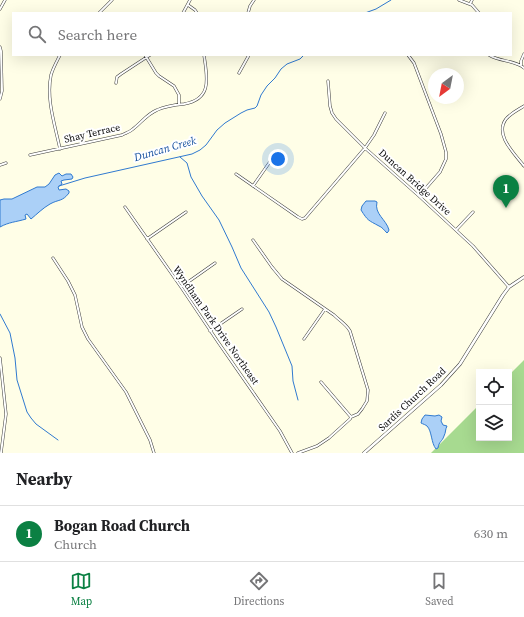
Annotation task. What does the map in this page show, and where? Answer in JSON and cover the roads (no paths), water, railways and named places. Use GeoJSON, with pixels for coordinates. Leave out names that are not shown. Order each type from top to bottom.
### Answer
{"type":"FeatureCollection","features":[{"type":"Feature","properties":{"kind":"street"},"geometry":{"type":"LineString","coordinates":[[0,9],[6,0]]}},
{"type":"Feature","properties":{"kind":"street"},"geometry":{"type":"LineString","coordinates":[[100,12],[112,0]]}},
{"type":"Feature","properties":{"kind":"street"},"geometry":{"type":"LineString","coordinates":[[184,12],[190,0]]}},
{"type":"Feature","properties":{"kind":"street"},"geometry":{"type":"LineString","coordinates":[[248,12],[254,0]]}},
{"type":"Feature","properties":{"kind":"street"},"geometry":{"type":"LineString","coordinates":[[460,0],[472,5],[478,12]]}},
{"type":"Feature","properties":{"kind":"street"},"geometry":{"type":"LineString","coordinates":[[470,4],[472,0]]}},
{"type":"Feature","properties":{"kind":"street"},"geometry":{"type":"LineString","coordinates":[[188,5],[196,12]]}},
{"type":"Feature","properties":{"kind":"street"},"geometry":{"type":"LineString","coordinates":[[0,47],[2,92],[0,99]]}},
{"type":"Feature","properties":{"kind":"street"},"geometry":{"type":"LineString","coordinates":[[521,65],[524,54]]}},
{"type":"Feature","properties":{"kind":"street"},"geometry":{"type":"LineString","coordinates":[[60,56],[52,75],[50,94],[52,112],[60,149]]}},
{"type":"Feature","properties":{"kind":"street"},"geometry":{"type":"LineString","coordinates":[[116,83],[121,74],[145,56],[159,76],[174,86],[179,95],[179,104]]}},
{"type":"Feature","properties":{"kind":"street","name":"Shay Terrace"},"geometry":{"type":"LineString","coordinates":[[30,155],[122,135],[134,129],[150,113],[156,110],[166,106],[198,100],[202,96],[207,85],[204,56]]}},
{"type":"Feature","properties":{"kind":"street"},"geometry":{"type":"LineString","coordinates":[[239,73],[248,56]]}},
{"type":"Feature","properties":{"kind":"street"},"geometry":{"type":"LineString","coordinates":[[409,56],[414,63],[446,152],[446,159],[440,172],[419,196]]}},
{"type":"Feature","properties":{"kind":"street"},"geometry":{"type":"LineString","coordinates":[[491,56],[521,65],[524,68]]}},
{"type":"Feature","properties":{"kind":"street","name":"Duncan Bridge Drive"},"geometry":{"type":"LineString","coordinates":[[328,81],[330,106],[336,120],[456,230],[509,287]]}},
{"type":"Feature","properties":{"kind":"street"},"geometry":{"type":"LineString","coordinates":[[524,106],[507,118],[504,123],[503,131],[505,141],[524,166]]}},
{"type":"Feature","properties":{"kind":"street"},"geometry":{"type":"LineString","coordinates":[[236,174],[292,214],[302,219],[308,215],[365,148],[374,135],[385,113]]}},
{"type":"Feature","properties":{"kind":"street"},"geometry":{"type":"LineString","coordinates":[[253,186],[274,156]]}},
{"type":"Feature","properties":{"kind":"street"},"geometry":{"type":"LineString","coordinates":[[0,165],[6,163]]}},
{"type":"Feature","properties":{"kind":"street","name":"Wyndham Park Drive Northeast"},"geometry":{"type":"LineString","coordinates":[[125,208],[280,430],[292,453]]}},
{"type":"Feature","properties":{"kind":"street"},"geometry":{"type":"LineString","coordinates":[[147,239],[186,212]]}},
{"type":"Feature","properties":{"kind":"street"},"geometry":{"type":"LineString","coordinates":[[456,230],[473,212]]}},
{"type":"Feature","properties":{"kind":"street"},"geometry":{"type":"LineString","coordinates":[[253,240],[282,279],[346,324],[350,331],[368,390],[367,400],[358,414],[352,417],[329,438],[317,446],[298,453]]}},
{"type":"Feature","properties":{"kind":"street"},"geometry":{"type":"LineString","coordinates":[[53,258],[76,295],[82,327],[88,339],[126,392],[150,440],[154,453]]}},
{"type":"Feature","properties":{"kind":"street"},"geometry":{"type":"LineString","coordinates":[[180,286],[215,263]]}},
{"type":"Feature","properties":{"kind":"street","name":"Sardis Church Road"},"geometry":{"type":"LineString","coordinates":[[364,453],[441,385],[455,370],[503,295],[509,287],[524,277]]}},
{"type":"Feature","properties":{"kind":"street"},"geometry":{"type":"LineString","coordinates":[[304,339],[325,308]]}},
{"type":"Feature","properties":{"kind":"street"},"geometry":{"type":"LineString","coordinates":[[210,331],[242,309]]}},
{"type":"Feature","properties":{"kind":"street"},"geometry":{"type":"LineString","coordinates":[[0,358],[6,414],[1,453]]}},
{"type":"Feature","properties":{"kind":"street"},"geometry":{"type":"LineString","coordinates":[[321,382],[352,417]]}},
{"type":"Feature","properties":{"kind":"water"},"geometry":{"type":"Polygon","coordinates":[[[59,173],[62,176],[71,174],[73,177],[72,179],[61,181],[62,184],[58,187],[59,190],[66,189],[69,191],[67,196],[42,209],[31,219],[27,214],[25,215],[26,219],[0,227],[0,200],[12,199],[37,187],[45,187],[55,175],[59,173]]]}},
{"type":"Feature","properties":{"kind":"water"},"geometry":{"type":"Polygon","coordinates":[[[366,201],[377,202],[377,210],[388,226],[389,230],[387,233],[381,227],[368,220],[363,214],[361,210],[366,201]]]}},
{"type":"Feature","properties":{"kind":"water"},"geometry":{"type":"Polygon","coordinates":[[[425,415],[439,415],[442,417],[441,421],[443,425],[447,426],[443,438],[436,449],[433,444],[429,428],[421,423],[425,415]]]}},
{"type":"Feature","properties":{"kind":"waterway","name":"Duncan Creek"},"geometry":{"type":"LineString","coordinates":[[368,12],[391,0]]}},
{"type":"Feature","properties":{"kind":"waterway","name":"Duncan Creek"},"geometry":{"type":"LineString","coordinates":[[59,186],[85,178],[192,154],[200,150],[225,123],[241,113],[255,108],[261,95],[281,69],[287,64],[300,59],[303,56]]}},
{"type":"Feature","properties":{"kind":"waterway"},"geometry":{"type":"LineString","coordinates":[[180,157],[187,163],[191,177],[219,220],[241,268],[269,312],[292,366],[293,381],[298,400]]}},
{"type":"Feature","properties":{"kind":"waterway"},"geometry":{"type":"LineString","coordinates":[[0,314],[10,333],[15,358],[17,380],[27,412],[36,424],[58,440]]}},
{"type":"Feature","properties":{"kind":"place","name":"Bogan Road Church"},"geometry":{"type":"Point","coordinates":[506,208]}}]}
